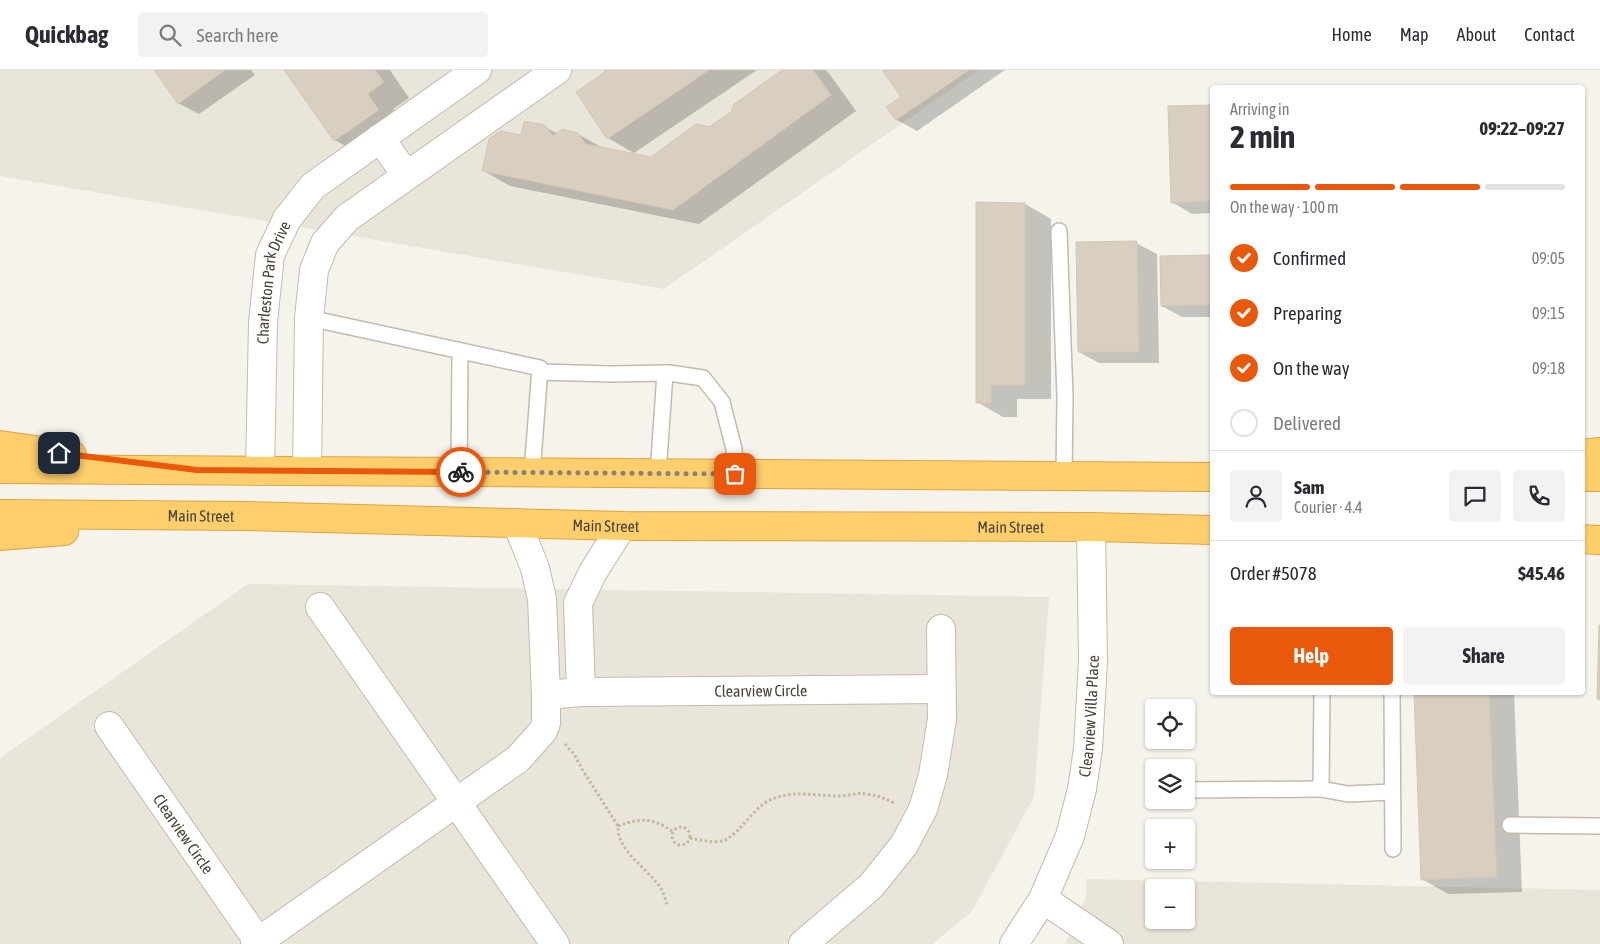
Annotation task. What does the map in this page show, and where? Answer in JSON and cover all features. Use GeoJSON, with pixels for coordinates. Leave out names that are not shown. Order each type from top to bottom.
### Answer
{"type":"FeatureCollection","features":[{"type":"Feature","properties":{"kind":"highway"},"geometry":{"type":"LineString","coordinates":[[0,446],[197,470]]}},
{"type":"Feature","properties":{"kind":"highway"},"geometry":{"type":"LineString","coordinates":[[1585,454],[1600,452]]}},
{"type":"Feature","properties":{"kind":"highway"},"geometry":{"type":"LineString","coordinates":[[0,469],[1210,477]]}},
{"type":"Feature","properties":{"kind":"highway"},"geometry":{"type":"LineString","coordinates":[[1585,477],[1600,477]]}},
{"type":"Feature","properties":{"kind":"highway","name":"Main Street"},"geometry":{"type":"LineString","coordinates":[[0,514],[247,516],[622,526],[1091,527],[1210,530]]}},
{"type":"Feature","properties":{"kind":"highway"},"geometry":{"type":"LineString","coordinates":[[0,536],[247,516]]}},
{"type":"Feature","properties":{"kind":"highway"},"geometry":{"type":"LineString","coordinates":[[1585,539],[1600,540]]}},
{"type":"Feature","properties":{"kind":"street","name":"Charleston Park Drive"},"geometry":{"type":"LineString","coordinates":[[260,471],[263,322],[270,255],[286,219],[313,186],[477,70]]}},
{"type":"Feature","properties":{"kind":"street"},"geometry":{"type":"LineString","coordinates":[[307,471],[309,318],[314,270],[325,243],[347,218],[556,70]]}},
{"type":"Feature","properties":{"kind":"street"},"geometry":{"type":"LineString","coordinates":[[380,138],[406,175]]}},
{"type":"Feature","properties":{"kind":"street"},"geometry":{"type":"LineString","coordinates":[[517,523],[535,568],[542,600],[546,695],[546,723],[543,732]]}},
{"type":"Feature","properties":{"kind":"street"},"geometry":{"type":"LineString","coordinates":[[581,692],[578,603],[593,572],[622,526]]}},
{"type":"Feature","properties":{"kind":"street","name":"Clearview Villa Place"},"geometry":{"type":"LineString","coordinates":[[1025,940],[1070,836],[1082,789],[1088,749],[1093,660],[1091,527]]}},
{"type":"Feature","properties":{"kind":"street"},"geometry":{"type":"LineString","coordinates":[[320,607],[555,944]]}},
{"type":"Feature","properties":{"kind":"street"},"geometry":{"type":"LineString","coordinates":[[543,628],[579,623]]}},
{"type":"Feature","properties":{"kind":"street"},"geometry":{"type":"LineString","coordinates":[[803,944],[870,886],[904,845],[923,808],[933,775],[942,720],[941,630]]}},
{"type":"Feature","properties":{"kind":"street","name":"Clearview Circle"},"geometry":{"type":"LineString","coordinates":[[546,695],[581,692],[941,689]]}},
{"type":"Feature","properties":{"kind":"street","name":"Clearview Circle"},"geometry":{"type":"LineString","coordinates":[[109,726],[258,943],[518,759],[543,732]]}},
{"type":"Feature","properties":{"kind":"street"},"geometry":{"type":"LineString","coordinates":[[1043,899],[1109,944]]}},
{"type":"Feature","properties":{"kind":"lane"},"geometry":{"type":"LineString","coordinates":[[1059,230],[1065,397],[1064,476]]}},
{"type":"Feature","properties":{"kind":"lane"},"geometry":{"type":"LineString","coordinates":[[309,318],[540,368],[532,473]]}},
{"type":"Feature","properties":{"kind":"lane"},"geometry":{"type":"LineString","coordinates":[[459,472],[460,351]]}},
{"type":"Feature","properties":{"kind":"lane"},"geometry":{"type":"LineString","coordinates":[[540,372],[665,373],[703,378],[722,402],[734,449],[735,474]]}},
{"type":"Feature","properties":{"kind":"lane"},"geometry":{"type":"LineString","coordinates":[[658,474],[665,373]]}},
{"type":"Feature","properties":{"kind":"lane"},"geometry":{"type":"LineString","coordinates":[[1321,789],[1322,695]]}},
{"type":"Feature","properties":{"kind":"lane"},"geometry":{"type":"LineString","coordinates":[[1392,695],[1393,849]]}},
{"type":"Feature","properties":{"kind":"lane"},"geometry":{"type":"LineString","coordinates":[[1195,790],[1321,789],[1348,794],[1392,792]]}},
{"type":"Feature","properties":{"kind":"lane"},"geometry":{"type":"LineString","coordinates":[[1510,825],[1600,826]]}},
{"type":"Feature","properties":{"kind":"path"},"geometry":{"type":"LineString","coordinates":[[543,732],[565,744],[574,754],[618,826],[618,836],[623,846],[662,891],[667,906]]}},
{"type":"Feature","properties":{"kind":"path"},"geometry":{"type":"LineString","coordinates":[[690,838],[709,841],[725,840],[765,803],[788,794],[802,793],[841,796],[855,793],[870,794],[919,816]]}},
{"type":"Feature","properties":{"kind":"path"},"geometry":{"type":"LineString","coordinates":[[618,826],[633,821],[645,820],[658,822],[673,832]]}},
{"type":"Feature","properties":{"kind":"path"},"geometry":{"type":"LineString","coordinates":[[680,827],[690,832],[687,844],[678,845],[672,838],[673,832],[680,827]]}},
{"type":"Feature","properties":{"kind":"shaded area"},"geometry":{"type":"Polygon","coordinates":[[[0,70],[979,70],[664,289],[0,176],[0,70]]]}},
{"type":"Feature","properties":{"kind":"shaded area"},"geometry":{"type":"Polygon","coordinates":[[[248,584],[1049,597],[1034,797],[972,911],[933,944],[0,944],[0,758],[248,584]]]}},
{"type":"Feature","properties":{"kind":"shaded area"},"geometry":{"type":"Polygon","coordinates":[[[1086,879],[1145,880],[1145,929],[1195,929],[1195,881],[1600,890],[1600,944],[1065,944],[1086,897],[1086,879]]]}},
{"type":"Feature","properties":{"kind":"building"},"geometry":{"type":"Polygon","coordinates":[[[154,70],[225,70],[178,104],[154,70]]]}},
{"type":"Feature","properties":{"kind":"building"},"geometry":{"type":"Polygon","coordinates":[[[284,70],[375,70],[384,82],[368,94],[379,110],[334,141],[284,70]]]}},
{"type":"Feature","properties":{"kind":"building"},"geometry":{"type":"Polygon","coordinates":[[[604,70],[709,70],[607,139],[576,92],[605,72],[604,70]]]}},
{"type":"Feature","properties":{"kind":"building"},"geometry":{"type":"Polygon","coordinates":[[[782,70],[813,70],[831,95],[673,210],[482,171],[489,139],[500,131],[521,135],[524,121],[545,125],[553,136],[562,129],[578,133],[586,144],[651,157],[696,124],[709,127],[732,111],[733,105],[782,70]]]}},
{"type":"Feature","properties":{"kind":"building"},"geometry":{"type":"Polygon","coordinates":[[[969,70],[896,120],[886,107],[901,97],[883,71],[969,70]]]}},
{"type":"Feature","properties":{"kind":"building"},"geometry":{"type":"Polygon","coordinates":[[[1210,105],[1210,201],[1171,203],[1168,106],[1210,105]]]}},
{"type":"Feature","properties":{"kind":"building"},"geometry":{"type":"Polygon","coordinates":[[[976,202],[1025,203],[1025,385],[991,385],[991,403],[976,403],[976,202]]]}},
{"type":"Feature","properties":{"kind":"building"},"geometry":{"type":"Polygon","coordinates":[[[1137,241],[1139,352],[1078,352],[1076,242],[1137,241]]]}},
{"type":"Feature","properties":{"kind":"building"},"geometry":{"type":"Polygon","coordinates":[[[1210,255],[1210,305],[1161,306],[1160,256],[1210,255]]]}},
{"type":"Feature","properties":{"kind":"building"},"geometry":{"type":"Polygon","coordinates":[[[1600,625],[1600,700],[1597,699],[1600,625]]]}},
{"type":"Feature","properties":{"kind":"building"},"geometry":{"type":"Polygon","coordinates":[[[1414,695],[1489,695],[1497,877],[1421,880],[1414,695]]]}},
{"type":"Feature","properties":{"kind":"way so far"},"geometry":{"type":"LineString","coordinates":[[461,472],[735,474]]}},
{"type":"Feature","properties":{"kind":"route"},"geometry":{"type":"LineString","coordinates":[[59,453],[197,470],[461,472]]}}]}
